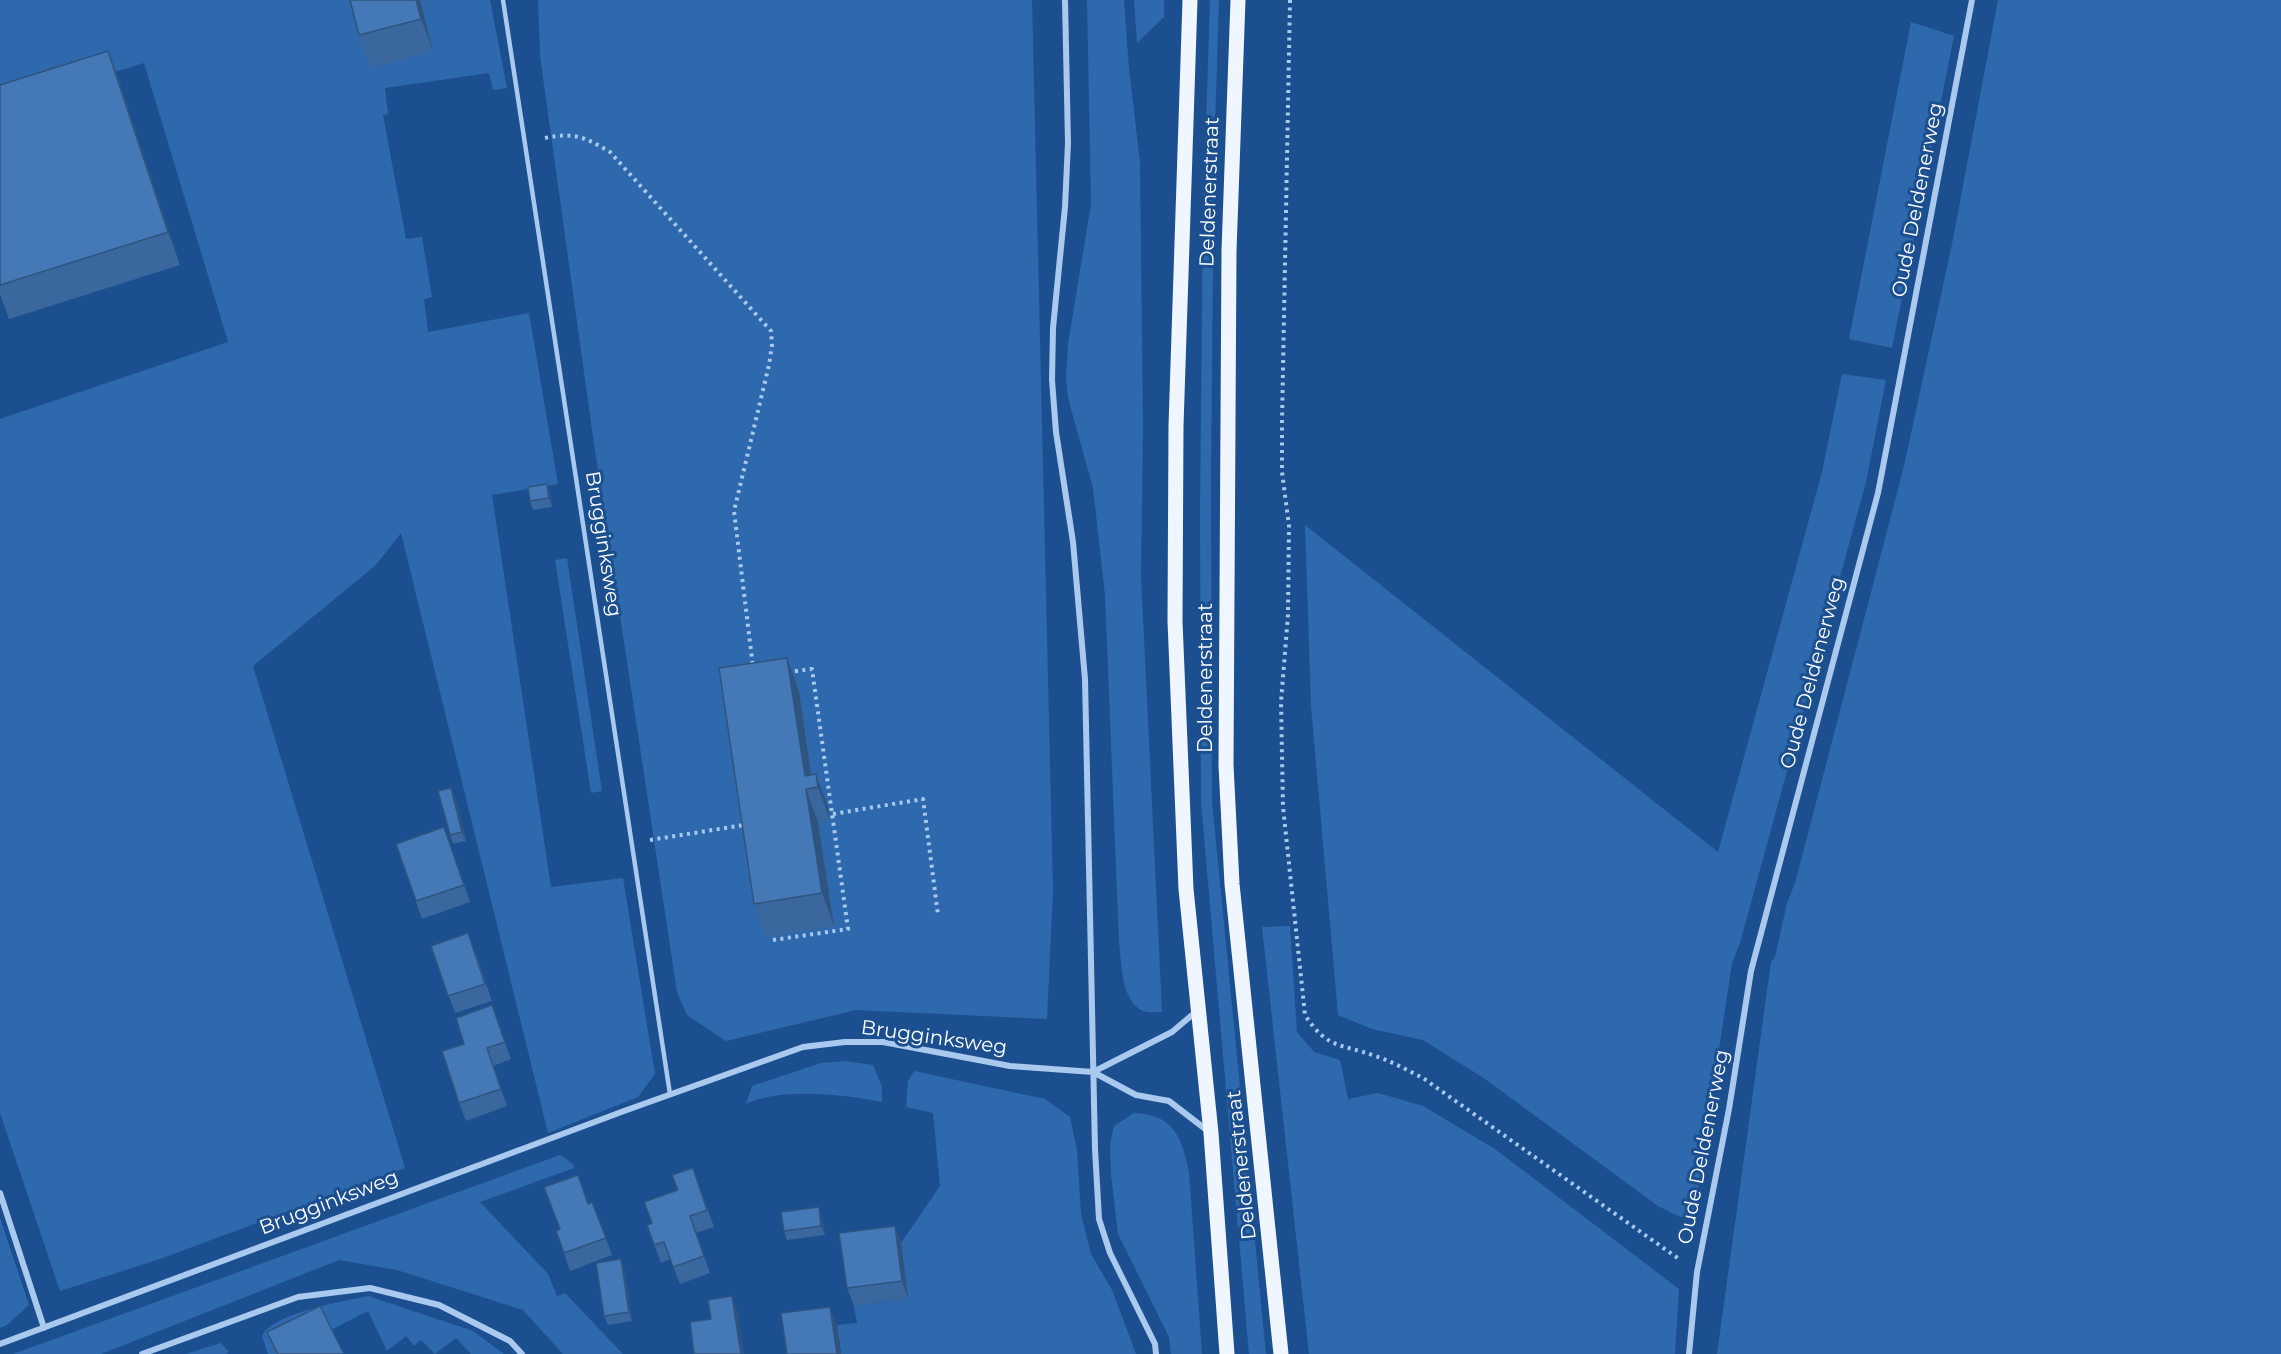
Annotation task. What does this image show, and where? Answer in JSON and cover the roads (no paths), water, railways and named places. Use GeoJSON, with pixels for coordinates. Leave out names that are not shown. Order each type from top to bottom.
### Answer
{"type":"FeatureCollection","features":[{"type":"Feature","properties":{"kind":"main road","name":"Deldenerstraat"},"geometry":{"type":"LineString","coordinates":[[1190,0],[1176,426],[1174,621],[1186,889],[1211,1133],[1227,1354]]}},
{"type":"Feature","properties":{"kind":"main road","name":"Deldenerstraat"},"geometry":{"type":"LineString","coordinates":[[1238,0],[1228,251],[1226,765],[1232,884],[1281,1354]]}},
{"type":"Feature","properties":{"kind":"street"},"geometry":{"type":"LineString","coordinates":[[1065,0],[1068,143],[1065,207],[1053,328],[1052,380],[1056,432],[1074,553],[1085,679],[1096,1183],[1099,1219],[1110,1253],[1155,1344],[1156,1354]]}},
{"type":"Feature","properties":{"kind":"street","name":"Oude Deldenerweg"},"geometry":{"type":"LineString","coordinates":[[1689,1354],[1697,1272],[1730,1109],[1751,971],[1878,493],[1972,0]]}},
{"type":"Feature","properties":{"kind":"street"},"geometry":{"type":"LineString","coordinates":[[1093,1072],[1172,1032],[1198,1010]]}},
{"type":"Feature","properties":{"kind":"street","name":"Brugginksweg"},"geometry":{"type":"LineString","coordinates":[[0,1344],[670,1094],[803,1047],[845,1042],[883,1042],[1010,1066],[1093,1072],[1136,1095],[1169,1101],[1188,1113],[1211,1133]]}},
{"type":"Feature","properties":{"kind":"street"},"geometry":{"type":"LineString","coordinates":[[0,1193],[44,1328]]}},
{"type":"Feature","properties":{"kind":"street"},"geometry":{"type":"LineString","coordinates":[[142,1354],[298,1297],[370,1288],[439,1305],[510,1341],[522,1354]]}},
{"type":"Feature","properties":{"kind":"lane","name":"Brugginksweg"},"geometry":{"type":"LineString","coordinates":[[503,0],[670,1094]]}}]}
